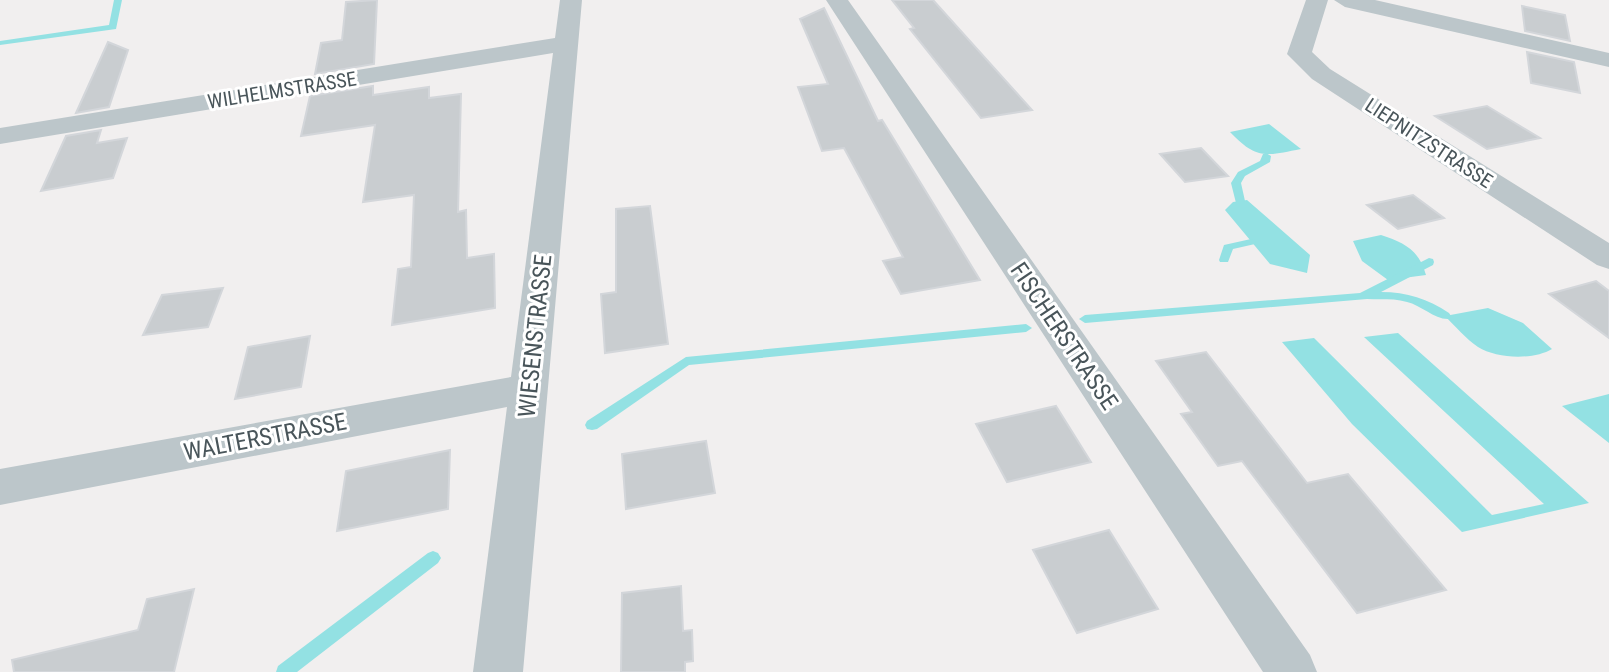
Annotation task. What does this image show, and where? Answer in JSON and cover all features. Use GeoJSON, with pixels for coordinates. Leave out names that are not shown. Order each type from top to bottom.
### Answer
{"type":"FeatureCollection","features":[{"type":"Feature","properties":{"kind":"street","name":"WIESENSTRASSE"},"geometry":{"type":"LineString","coordinates":[[498,672],[571,0]]}},
{"type":"Feature","properties":{"kind":"street","name":"FISCHERSTRASSE"},"geometry":{"type":"LineString","coordinates":[[837,0],[1292,672]]}},
{"type":"Feature","properties":{"kind":"street","name":"LIEPNITZSTRASSE"},"geometry":{"type":"LineString","coordinates":[[1317,0],[1299,54],[1321,74],[1609,258]]}},
{"type":"Feature","properties":{"kind":"street"},"geometry":{"type":"LineString","coordinates":[[1345,0],[1609,60]]}},
{"type":"Feature","properties":{"kind":"street","name":"WILHELMSTRASSE"},"geometry":{"type":"LineString","coordinates":[[0,136],[565,44]]}},
{"type":"Feature","properties":{"kind":"street","name":"WALTERSTRASSE"},"geometry":{"type":"LineString","coordinates":[[0,487],[530,388]]}},
{"type":"Feature","properties":{"kind":"water"},"geometry":{"type":"Polygon","coordinates":[[[1269,124],[1301,149],[1262,154],[1247,147],[1230,132],[1269,124]]]}},
{"type":"Feature","properties":{"kind":"water"},"geometry":{"type":"Polygon","coordinates":[[[1247,200],[1310,255],[1307,273],[1270,264],[1225,210],[1233,202],[1247,200]]]}},
{"type":"Feature","properties":{"kind":"water"},"geometry":{"type":"Polygon","coordinates":[[[1381,235],[1415,253],[1426,275],[1388,280],[1362,261],[1353,241],[1381,235]]]}},
{"type":"Feature","properties":{"kind":"water"},"geometry":{"type":"Polygon","coordinates":[[[1488,308],[1523,323],[1552,349],[1526,356],[1495,354],[1474,344],[1445,316],[1488,308]]]}},
{"type":"Feature","properties":{"kind":"water"},"geometry":{"type":"Polygon","coordinates":[[[1398,333],[1589,503],[1462,532],[1352,424],[1282,342],[1314,338],[1492,515],[1544,504],[1364,337],[1398,333]]]}},
{"type":"Feature","properties":{"kind":"water"},"geometry":{"type":"Polygon","coordinates":[[[1609,394],[1609,443],[1562,406],[1609,394]]]}},
{"type":"Feature","properties":{"kind":"building"},"geometry":{"type":"Polygon","coordinates":[[[377,0],[374,64],[315,74],[321,43],[342,40],[346,2],[377,0]]]}},
{"type":"Feature","properties":{"kind":"building"},"geometry":{"type":"Polygon","coordinates":[[[892,0],[933,0],[1032,110],[981,118],[910,29],[914,28],[892,0]]]}},
{"type":"Feature","properties":{"kind":"building"},"geometry":{"type":"Polygon","coordinates":[[[1522,6],[1565,15],[1570,41],[1525,31],[1522,6]]]}},
{"type":"Feature","properties":{"kind":"building"},"geometry":{"type":"Polygon","coordinates":[[[824,8],[878,121],[882,120],[980,280],[901,294],[883,261],[903,257],[844,148],[822,151],[798,87],[828,84],[800,19],[824,8]]]}},
{"type":"Feature","properties":{"kind":"building"},"geometry":{"type":"Polygon","coordinates":[[[108,42],[128,50],[109,107],[76,113],[108,42]]]}},
{"type":"Feature","properties":{"kind":"building"},"geometry":{"type":"Polygon","coordinates":[[[1527,52],[1574,62],[1580,93],[1531,83],[1527,52]]]}},
{"type":"Feature","properties":{"kind":"building"},"geometry":{"type":"Polygon","coordinates":[[[373,86],[373,95],[429,87],[429,98],[461,94],[458,212],[466,210],[467,258],[494,254],[495,308],[392,325],[398,269],[411,267],[414,195],[363,202],[375,125],[301,136],[310,96],[373,86]]]}},
{"type":"Feature","properties":{"kind":"building"},"geometry":{"type":"Polygon","coordinates":[[[1487,106],[1540,138],[1487,149],[1435,116],[1487,106]]]}},
{"type":"Feature","properties":{"kind":"building"},"geometry":{"type":"Polygon","coordinates":[[[101,130],[97,143],[127,138],[113,178],[41,191],[66,136],[101,130]]]}},
{"type":"Feature","properties":{"kind":"building"},"geometry":{"type":"Polygon","coordinates":[[[1201,148],[1228,176],[1185,182],[1160,154],[1201,148]]]}},
{"type":"Feature","properties":{"kind":"building"},"geometry":{"type":"Polygon","coordinates":[[[1413,195],[1444,218],[1398,229],[1367,205],[1413,195]]]}},
{"type":"Feature","properties":{"kind":"building"},"geometry":{"type":"Polygon","coordinates":[[[650,206],[668,344],[605,353],[601,294],[616,292],[616,209],[650,206]]]}},
{"type":"Feature","properties":{"kind":"building"},"geometry":{"type":"Polygon","coordinates":[[[1596,281],[1609,291],[1609,338],[1549,294],[1596,281]]]}},
{"type":"Feature","properties":{"kind":"building"},"geometry":{"type":"Polygon","coordinates":[[[223,288],[208,327],[143,335],[162,295],[223,288]]]}},
{"type":"Feature","properties":{"kind":"building"},"geometry":{"type":"Polygon","coordinates":[[[310,336],[301,387],[235,399],[248,347],[310,336]]]}},
{"type":"Feature","properties":{"kind":"building"},"geometry":{"type":"Polygon","coordinates":[[[1206,352],[1307,483],[1348,474],[1446,590],[1357,613],[1242,461],[1218,466],[1181,414],[1192,412],[1156,361],[1206,352]]]}},
{"type":"Feature","properties":{"kind":"building"},"geometry":{"type":"Polygon","coordinates":[[[1056,406],[1091,462],[1007,482],[976,424],[1056,406]]]}},
{"type":"Feature","properties":{"kind":"building"},"geometry":{"type":"Polygon","coordinates":[[[706,441],[715,493],[626,509],[622,454],[706,441]]]}},
{"type":"Feature","properties":{"kind":"building"},"geometry":{"type":"Polygon","coordinates":[[[450,450],[448,509],[337,531],[346,471],[450,450]]]}},
{"type":"Feature","properties":{"kind":"building"},"geometry":{"type":"Polygon","coordinates":[[[1109,530],[1158,609],[1077,633],[1033,550],[1109,530]]]}},
{"type":"Feature","properties":{"kind":"building"},"geometry":{"type":"Polygon","coordinates":[[[681,586],[683,631],[692,630],[693,661],[685,662],[685,672],[621,672],[622,593],[681,586]]]}},
{"type":"Feature","properties":{"kind":"building"},"geometry":{"type":"Polygon","coordinates":[[[194,589],[174,672],[14,672],[12,660],[138,630],[147,599],[194,589]]]}},
{"type":"Feature","properties":{"kind":"waterway"},"geometry":{"type":"LineString","coordinates":[[0,43],[113,27],[118,0]]}},
{"type":"Feature","properties":{"kind":"waterway"},"geometry":{"type":"LineString","coordinates":[[1240,201],[1236,183],[1241,174],[1265,162],[1266,156]]}},
{"type":"Feature","properties":{"kind":"waterway"},"geometry":{"type":"LineString","coordinates":[[1224,260],[1228,247],[1251,242]]}},
{"type":"Feature","properties":{"kind":"waterway"},"geometry":{"type":"LineString","coordinates":[[1085,319],[1362,297],[1429,262]]}},
{"type":"Feature","properties":{"kind":"waterway"},"geometry":{"type":"LineString","coordinates":[[1369,296],[1409,298],[1445,316]]}},
{"type":"Feature","properties":{"kind":"waterway"},"geometry":{"type":"LineString","coordinates":[[592,425],[686,361],[1026,328]]}},
{"type":"Feature","properties":{"kind":"waterway"},"geometry":{"type":"LineString","coordinates":[[284,672],[433,558]]}}]}
